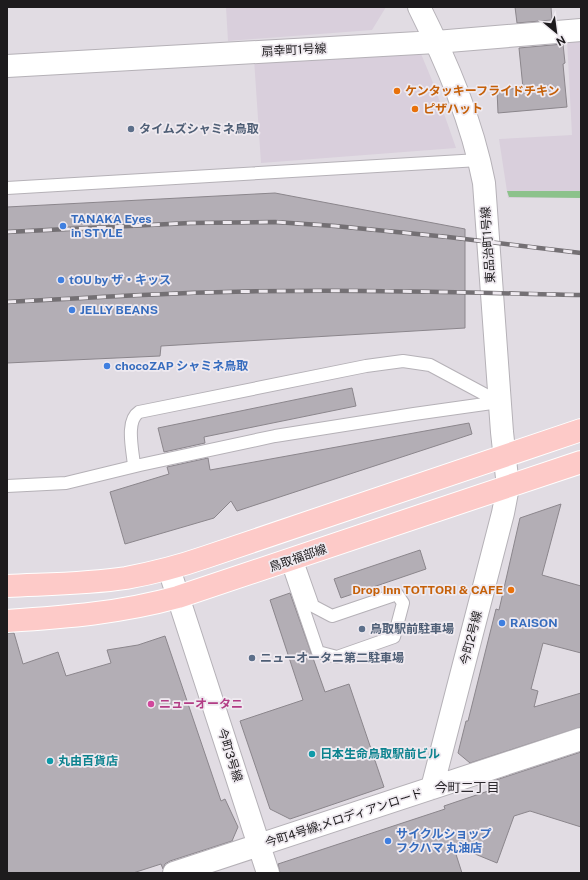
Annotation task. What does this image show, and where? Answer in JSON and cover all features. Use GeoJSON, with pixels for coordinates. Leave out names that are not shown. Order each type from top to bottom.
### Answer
{"type":"FeatureCollection","features":[{"type":"Feature","properties":{"kind":"main road"},"geometry":{"type":"LineString","coordinates":[[7,586],[100,581],[169,569],[581,430]]}},
{"type":"Feature","properties":{"kind":"main road","name":"鳥取福部線"},"geometry":{"type":"LineString","coordinates":[[7,621],[98,614],[148,606],[292,560],[581,462]]}},
{"type":"Feature","properties":{"kind":"street","name":"東品治町1号線"},"geometry":{"type":"LineString","coordinates":[[419,7],[459,96],[479,160],[484,183],[499,402],[505,456]]}},
{"type":"Feature","properties":{"kind":"street","name":"扇幸町1号線"},"geometry":{"type":"LineString","coordinates":[[7,66],[436,42],[581,30]]}},
{"type":"Feature","properties":{"kind":"street","name":"今町2号線"},"geometry":{"type":"LineString","coordinates":[[432,788],[503,513],[508,487],[505,456]]}},
{"type":"Feature","properties":{"kind":"street","name":"今町3号線"},"geometry":{"type":"LineString","coordinates":[[169,569],[268,873]]}},
{"type":"Feature","properties":{"kind":"street","name":"今町4号線;メロディアンロード"},"geometry":{"type":"LineString","coordinates":[[174,873],[581,739]]}},
{"type":"Feature","properties":{"kind":"lane"},"geometry":{"type":"LineString","coordinates":[[7,188],[479,160]]}},
{"type":"Feature","properties":{"kind":"lane"},"geometry":{"type":"LineString","coordinates":[[134,466],[131,427],[133,417],[139,412],[366,366],[403,361],[430,365],[499,402]]}},
{"type":"Feature","properties":{"kind":"lane"},"geometry":{"type":"LineString","coordinates":[[7,486],[66,483],[134,466],[275,436],[499,402]]}},
{"type":"Feature","properties":{"kind":"lane"},"geometry":{"type":"LineString","coordinates":[[292,560],[313,606],[332,616],[397,594],[403,603],[394,637],[337,657],[318,652],[292,560]]}},
{"type":"Feature","properties":{"kind":"shaded area"},"geometry":{"type":"Polygon","coordinates":[[[226,7],[386,7],[372,30],[228,41],[226,7]]]}},
{"type":"Feature","properties":{"kind":"shaded area"},"geometry":{"type":"Polygon","coordinates":[[[567,39],[581,39],[581,198],[508,198],[499,139],[572,135],[567,39]]]}},
{"type":"Feature","properties":{"kind":"shaded area"},"geometry":{"type":"Polygon","coordinates":[[[419,49],[434,85],[456,148],[261,163],[254,59],[419,49]]]}},
{"type":"Feature","properties":{"kind":"green space"},"geometry":{"type":"Polygon","coordinates":[[[507,191],[581,191],[581,198],[509,197],[507,191]]]}},
{"type":"Feature","properties":{"kind":"building"},"geometry":{"type":"Polygon","coordinates":[[[515,7],[551,7],[552,20],[517,23],[515,7]]]}},
{"type":"Feature","properties":{"kind":"building"},"geometry":{"type":"Polygon","coordinates":[[[563,44],[565,63],[563,64],[567,107],[498,113],[497,90],[523,88],[519,48],[563,44]]]}},
{"type":"Feature","properties":{"kind":"building"},"geometry":{"type":"Polygon","coordinates":[[[275,193],[465,229],[465,328],[161,346],[160,356],[7,363],[7,207],[275,193]]]}},
{"type":"Feature","properties":{"kind":"building"},"geometry":{"type":"Polygon","coordinates":[[[352,388],[356,406],[204,437],[205,443],[164,452],[158,428],[352,388]]]}},
{"type":"Feature","properties":{"kind":"building"},"geometry":{"type":"Polygon","coordinates":[[[469,423],[472,434],[237,511],[231,501],[214,518],[125,544],[110,492],[169,474],[167,467],[208,458],[210,470],[469,423]]]}},
{"type":"Feature","properties":{"kind":"building"},"geometry":{"type":"Polygon","coordinates":[[[561,504],[542,575],[581,586],[581,653],[543,643],[531,689],[538,691],[534,707],[581,693],[581,727],[470,763],[458,753],[466,721],[468,721],[496,609],[499,610],[520,518],[561,504]]]}},
{"type":"Feature","properties":{"kind":"building"},"geometry":{"type":"Polygon","coordinates":[[[420,550],[426,569],[341,598],[334,579],[420,550]]]}},
{"type":"Feature","properties":{"kind":"building","name":"日本生命鳥取駅前ビル"},"geometry":{"type":"Polygon","coordinates":[[[290,593],[325,692],[349,684],[384,787],[290,819],[270,809],[240,721],[303,700],[270,600],[290,593]]]}},
{"type":"Feature","properties":{"kind":"building"},"geometry":{"type":"Polygon","coordinates":[[[7,633],[14,633],[23,664],[58,652],[66,676],[111,663],[107,650],[138,645],[165,636],[221,801],[225,799],[238,827],[232,841],[170,861],[165,864],[163,869],[161,864],[133,873],[7,873],[7,633]]]}},
{"type":"Feature","properties":{"kind":"building"},"geometry":{"type":"Polygon","coordinates":[[[581,752],[581,827],[530,811],[514,816],[497,863],[453,845],[462,873],[280,873],[278,864],[445,809],[444,806],[500,787],[493,781],[581,752]]]}},
{"type":"Feature","properties":{"kind":"railway"},"geometry":{"type":"LineString","coordinates":[[7,232],[190,223],[275,222],[448,237],[581,253]]}},
{"type":"Feature","properties":{"kind":"railway"},"geometry":{"type":"LineString","coordinates":[[7,302],[258,291],[402,291],[581,295]]}},
{"type":"Feature","properties":{"kind":"place","name":"ケンタッキーフライドチキン"},"geometry":{"type":"Point","coordinates":[397,91]}},
{"type":"Feature","properties":{"kind":"place","name":"ピザハット"},"geometry":{"type":"Point","coordinates":[415,109]}},
{"type":"Feature","properties":{"kind":"place","name":"タイムズシャミネ鳥取"},"geometry":{"type":"Point","coordinates":[131,129]}},
{"type":"Feature","properties":{"kind":"place","name":"TANAKA Eyes in STYLE"},"geometry":{"type":"Point","coordinates":[63,226]}},
{"type":"Feature","properties":{"kind":"place","name":"tOU by ザ・キッス"},"geometry":{"type":"Point","coordinates":[61,280]}},
{"type":"Feature","properties":{"kind":"place","name":"JELLY BEANS"},"geometry":{"type":"Point","coordinates":[72,310]}},
{"type":"Feature","properties":{"kind":"place","name":"chocoZAP シャミネ鳥取"},"geometry":{"type":"Point","coordinates":[107,366]}},
{"type":"Feature","properties":{"kind":"place","name":"Drop Inn TOTTORI & CAFE"},"geometry":{"type":"Point","coordinates":[511,590]}},
{"type":"Feature","properties":{"kind":"place","name":"RAISON"},"geometry":{"type":"Point","coordinates":[502,623]}},
{"type":"Feature","properties":{"kind":"place","name":"鳥取駅前駐車場"},"geometry":{"type":"Point","coordinates":[362,629]}},
{"type":"Feature","properties":{"kind":"place","name":"ニューオータニ第二駐車場"},"geometry":{"type":"Point","coordinates":[252,658]}},
{"type":"Feature","properties":{"kind":"place","name":"ニューオータニ"},"geometry":{"type":"Point","coordinates":[151,704]}},
{"type":"Feature","properties":{"kind":"place","name":"日本生命鳥取駅前ビル"},"geometry":{"type":"Point","coordinates":[312,754]}},
{"type":"Feature","properties":{"kind":"place","name":"丸由百貨店"},"geometry":{"type":"Point","coordinates":[50,761]}},
{"type":"Feature","properties":{"kind":"place","name":"サイクルショップ フクハマ 丸油店"},"geometry":{"type":"Point","coordinates":[388,841]}},
{"type":"Feature","properties":{"kind":"district","name":"今町二丁目"},"geometry":{"type":"Point","coordinates":[467,787]}}]}
